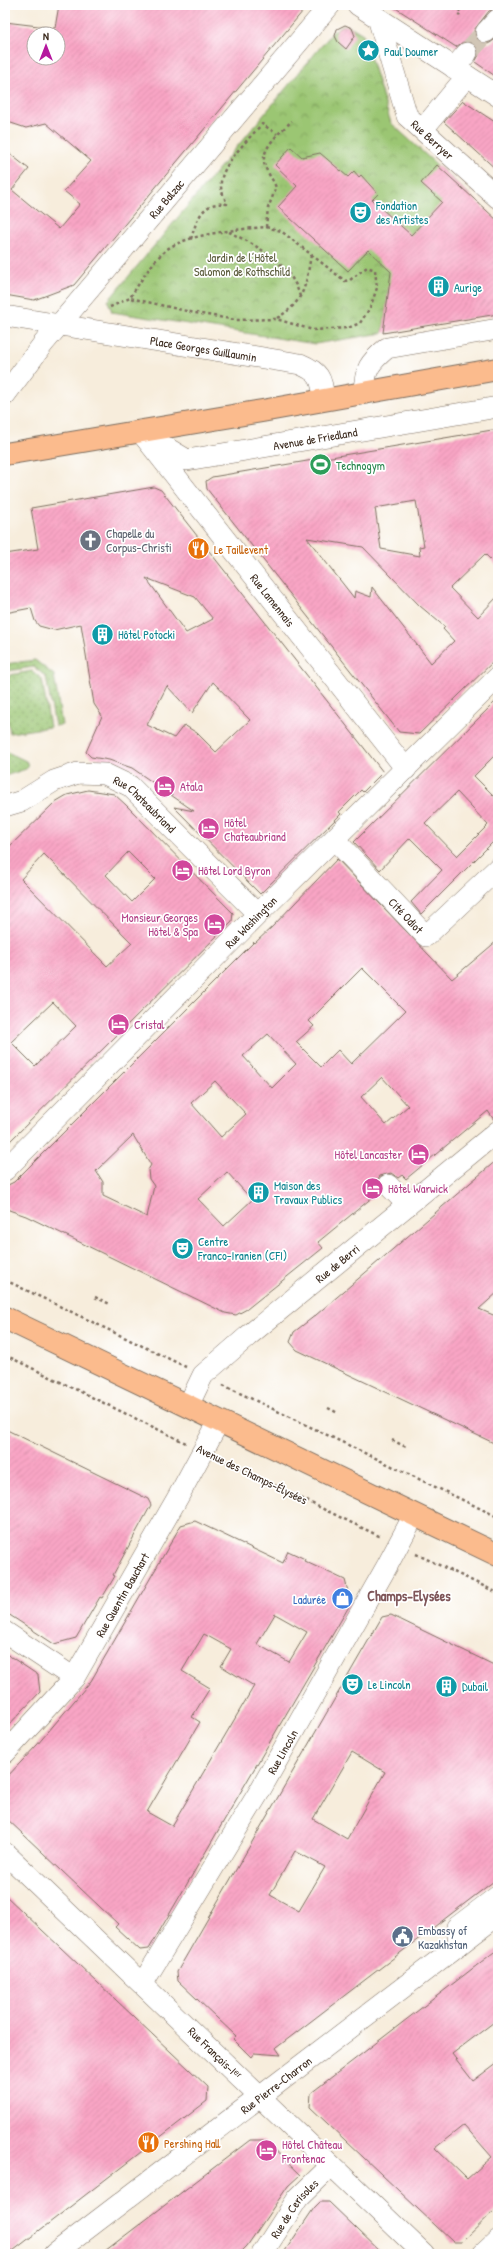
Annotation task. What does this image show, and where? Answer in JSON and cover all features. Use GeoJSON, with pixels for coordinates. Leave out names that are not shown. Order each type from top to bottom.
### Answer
{"type":"FeatureCollection","features":[{"type":"Feature","properties":{"kind":"main road"},"geometry":{"type":"LineString","coordinates":[[5,454],[498,369]]}},
{"type":"Feature","properties":{"kind":"main road"},"geometry":{"type":"LineString","coordinates":[[5,1318],[498,1556]]}},
{"type":"Feature","properties":{"kind":"street","name":"Rue Balzac"},"geometry":{"type":"LineString","coordinates":[[5,395],[60,325],[330,5]]}},
{"type":"Feature","properties":{"kind":"street"},"geometry":{"type":"LineString","coordinates":[[358,5],[463,66],[498,96]]}},
{"type":"Feature","properties":{"kind":"street","name":"Rue Berryer"},"geometry":{"type":"LineString","coordinates":[[378,18],[407,116],[498,198]]}},
{"type":"Feature","properties":{"kind":"street"},"geometry":{"type":"LineString","coordinates":[[423,129],[463,66]]}},
{"type":"Feature","properties":{"kind":"street","name":"Place Georges Guillaumin"},"geometry":{"type":"LineString","coordinates":[[5,316],[300,364],[313,370],[320,377],[324,399]]}},
{"type":"Feature","properties":{"kind":"street"},"geometry":{"type":"LineString","coordinates":[[364,392],[365,373],[376,357],[387,348],[498,329]]}},
{"type":"Feature","properties":{"kind":"street","name":"Avenue de Friedland"},"geometry":{"type":"LineString","coordinates":[[140,431],[187,460],[498,407]]}},
{"type":"Feature","properties":{"kind":"street","name":"Rue Lamennais"},"geometry":{"type":"LineString","coordinates":[[140,431],[406,769]]}},
{"type":"Feature","properties":{"kind":"street","name":"Rue Washington"},"geometry":{"type":"LineString","coordinates":[[5,1170],[258,914],[406,769],[495,685]]}},
{"type":"Feature","properties":{"kind":"street","name":"Rue Chateaubriand"},"geometry":{"type":"LineString","coordinates":[[5,806],[22,801],[54,781],[78,773],[105,774],[130,786],[258,914]]}},
{"type":"Feature","properties":{"kind":"street","name":"Cité Odiot"},"geometry":{"type":"LineString","coordinates":[[334,839],[426,936],[498,868]]}},
{"type":"Feature","properties":{"kind":"street","name":"Rue de Berri"},"geometry":{"type":"LineString","coordinates":[[188,1406],[203,1375],[248,1336],[498,1131]]}},
{"type":"Feature","properties":{"kind":"street"},"geometry":{"type":"LineString","coordinates":[[388,1185],[408,1206]]}},
{"type":"Feature","properties":{"kind":"street","name":"Rue Quentin Bauchart"},"geometry":{"type":"LineString","coordinates":[[5,1753],[74,1678],[203,1451],[218,1421]]}},
{"type":"Feature","properties":{"kind":"street","name":"Rue Lincoln"},"geometry":{"type":"LineString","coordinates":[[143,1983],[258,1794],[414,1515]]}},
{"type":"Feature","properties":{"kind":"street"},"geometry":{"type":"LineString","coordinates":[[5,1632],[74,1678]]}},
{"type":"Feature","properties":{"kind":"street"},"geometry":{"type":"LineString","coordinates":[[258,1794],[276,1778],[298,1739]]}},
{"type":"Feature","properties":{"kind":"street","name":"Rue François-Iᵉʳ"},"geometry":{"type":"LineString","coordinates":[[5,1853],[143,1983],[331,2166],[424,2254]]}},
{"type":"Feature","properties":{"kind":"street"},"geometry":{"type":"LineString","coordinates":[[458,1945],[457,1927],[498,1896]]}},
{"type":"Feature","properties":{"kind":"street","name":"Rue Pierre-Charron"},"geometry":{"type":"LineString","coordinates":[[54,2254],[498,1915]]}},
{"type":"Feature","properties":{"kind":"street","name":"Rue de Cerisoles"},"geometry":{"type":"LineString","coordinates":[[262,2254],[298,2198],[331,2166]]}},
{"type":"Feature","properties":{"kind":"street"},"geometry":{"type":"LineString","coordinates":[[483,2254],[498,2240]]}},
{"type":"Feature","properties":{"kind":"path"},"geometry":{"type":"LineString","coordinates":[[454,5],[461,12],[457,18]]}},
{"type":"Feature","properties":{"kind":"path"},"geometry":{"type":"LineString","coordinates":[[266,226],[268,208],[276,188],[264,163],[264,155],[277,134],[292,121]]}},
{"type":"Feature","properties":{"kind":"path"},"geometry":{"type":"LineString","coordinates":[[191,239],[195,226],[204,210],[217,203],[228,204],[221,186],[222,178],[228,164],[245,142],[262,124],[277,134]]}},
{"type":"Feature","properties":{"kind":"path"},"geometry":{"type":"LineString","coordinates":[[110,307],[130,298],[165,251],[191,239],[266,226],[281,231],[345,281],[350,280],[367,267],[375,270],[377,288],[370,308],[360,323],[348,328],[306,329],[276,319],[236,320],[195,313],[130,298]]}},
{"type":"Feature","properties":{"kind":"path"},"geometry":{"type":"LineString","coordinates":[[228,232],[250,242],[267,254],[288,275],[298,288],[300,297]]}},
{"type":"Feature","properties":{"kind":"path"},"geometry":{"type":"LineString","coordinates":[[276,319],[296,305],[306,287],[311,255]]}},
{"type":"Feature","properties":{"kind":"path"},"geometry":{"type":"LineString","coordinates":[[5,1280],[191,1370]]}},
{"type":"Feature","properties":{"kind":"path"},"geometry":{"type":"LineString","coordinates":[[95,1297],[110,1304]]}},
{"type":"Feature","properties":{"kind":"path","name":"Avenue des Champs-Élysées"},"geometry":{"type":"LineString","coordinates":[[5,1355],[498,1593]]}},
{"type":"Feature","properties":{"kind":"path"},"geometry":{"type":"LineString","coordinates":[[218,1383],[498,1517]]}},
{"type":"Feature","properties":{"kind":"path"},"geometry":{"type":"LineString","coordinates":[[328,1408],[338,1413]]}},
{"type":"Feature","properties":{"kind":"path"},"geometry":{"type":"LineString","coordinates":[[392,1440],[406,1447]]}},
{"type":"Feature","properties":{"kind":"green space","name":"Jardin de l’Hôtel Salomon de Rothschild"},"geometry":{"type":"Polygon","coordinates":[[[343,25],[353,28],[363,34],[391,123],[472,197],[390,283],[383,333],[315,344],[112,312],[108,301],[333,32],[343,25]]]}},
{"type":"Feature","properties":{"kind":"green space"},"geometry":{"type":"Polygon","coordinates":[[[35,660],[54,675],[62,725],[55,726],[46,677],[34,667],[8,671],[5,675],[5,664],[35,660]]]}},
{"type":"Feature","properties":{"kind":"green space"},"geometry":{"type":"Polygon","coordinates":[[[32,671],[42,679],[50,727],[10,733],[5,703],[5,688],[7,681],[10,675],[32,671]]]}},
{"type":"Feature","properties":{"kind":"green space"},"geometry":{"type":"Polygon","coordinates":[[[5,751],[26,761],[29,766],[26,769],[5,776],[5,751]]]}},
{"type":"Feature","properties":{"kind":"building"},"geometry":{"type":"Polygon","coordinates":[[[59,5],[308,5],[74,285],[34,300],[5,295],[5,150],[29,169],[12,190],[59,229],[80,204],[64,191],[91,161],[46,123],[26,128],[5,121],[5,22],[38,26],[26,26],[26,66],[66,66],[66,26],[55,26],[59,5]]]}},
{"type":"Feature","properties":{"kind":"building"},"geometry":{"type":"Polygon","coordinates":[[[391,5],[498,5],[498,7],[489,11],[474,30],[478,41],[483,44],[490,43],[498,37],[498,78],[475,62],[479,55],[475,44],[463,42],[456,47],[391,5]]]}},
{"type":"Feature","properties":{"kind":"building"},"geometry":{"type":"Polygon","coordinates":[[[345,25],[352,28],[355,36],[346,49],[338,42],[335,36],[337,29],[345,25]]]}},
{"type":"Feature","properties":{"kind":"building"},"geometry":{"type":"Polygon","coordinates":[[[463,101],[498,124],[498,171],[444,122],[463,101]]]}},
{"type":"Feature","properties":{"kind":"building"},"geometry":{"type":"Polygon","coordinates":[[[291,147],[302,157],[320,153],[348,177],[354,171],[359,177],[361,175],[378,194],[372,200],[411,235],[442,202],[421,183],[437,165],[498,221],[498,314],[383,333],[391,272],[368,250],[348,271],[278,207],[297,186],[275,165],[291,147]]]}},
{"type":"Feature","properties":{"kind":"building"},"geometry":{"type":"Polygon","coordinates":[[[498,429],[498,567],[485,554],[450,588],[478,617],[498,596],[498,657],[419,734],[399,732],[207,489],[206,481],[212,477],[498,429]],[[416,501],[375,508],[381,549],[420,556],[419,547],[424,546],[416,501]],[[307,538],[354,598],[355,591],[371,597],[372,587],[431,663],[454,641],[443,629],[445,627],[420,606],[363,547],[307,538]]]}},
{"type":"Feature","properties":{"kind":"building"},"geometry":{"type":"Polygon","coordinates":[[[154,487],[161,490],[383,772],[363,792],[361,790],[339,812],[341,814],[260,894],[174,807],[194,811],[132,768],[109,760],[91,757],[86,752],[102,716],[94,704],[81,624],[54,630],[39,626],[35,621],[31,608],[5,613],[5,554],[38,549],[31,508],[154,487]],[[146,578],[186,633],[213,619],[195,597],[146,578]],[[213,682],[192,713],[167,686],[147,725],[174,738],[184,725],[197,733],[216,752],[250,720],[213,682]]]}},
{"type":"Feature","properties":{"kind":"building"},"geometry":{"type":"Polygon","coordinates":[[[498,699],[498,752],[474,776],[498,800],[498,837],[421,914],[411,902],[442,870],[410,838],[380,870],[354,842],[498,699]],[[457,792],[425,823],[457,856],[488,825],[457,792]]]}},
{"type":"Feature","properties":{"kind":"building"},"geometry":{"type":"Polygon","coordinates":[[[88,790],[114,794],[233,913],[232,921],[5,1146],[5,851],[55,802],[67,795],[88,790]],[[128,852],[106,875],[132,902],[155,879],[128,852]],[[44,854],[21,879],[107,966],[132,943],[44,854]],[[53,1002],[11,1042],[35,1066],[76,1026],[53,1002]]]}},
{"type":"Feature","properties":{"kind":"building"},"geometry":{"type":"Polygon","coordinates":[[[337,859],[452,979],[498,940],[498,1119],[494,1120],[488,1111],[406,1179],[402,1175],[398,1178],[391,1173],[380,1176],[376,1182],[379,1192],[318,1242],[323,1248],[247,1309],[236,1315],[225,1313],[26,1216],[9,1210],[5,1205],[5,1189],[8,1185],[14,1182],[254,942],[255,943],[337,859]],[[362,968],[309,1021],[314,1026],[296,1042],[321,1067],[338,1050],[351,1064],[405,1011],[362,968]],[[268,1034],[243,1056],[272,1088],[296,1064],[268,1034]],[[382,1077],[361,1097],[386,1125],[408,1106],[382,1077]],[[215,1081],[191,1103],[221,1137],[246,1114],[215,1081]],[[133,1135],[96,1171],[103,1182],[103,1196],[147,1217],[154,1186],[149,1179],[148,1170],[151,1165],[133,1135]],[[227,1172],[198,1199],[224,1226],[252,1200],[227,1172]]]}},
{"type":"Feature","properties":{"kind":"building"},"geometry":{"type":"Polygon","coordinates":[[[498,1159],[498,1292],[479,1309],[498,1317],[498,1445],[297,1350],[290,1342],[294,1332],[316,1315],[498,1159]]]}},
{"type":"Feature","properties":{"kind":"building"},"geometry":{"type":"Polygon","coordinates":[[[5,1429],[148,1499],[151,1505],[113,1575],[115,1576],[102,1598],[100,1597],[76,1638],[54,1644],[5,1612],[5,1429]]]}},
{"type":"Feature","properties":{"kind":"building"},"geometry":{"type":"Polygon","coordinates":[[[195,1521],[283,1563],[288,1551],[305,1559],[304,1561],[345,1580],[351,1603],[149,1949],[140,1950],[115,1927],[118,1924],[5,1817],[5,1779],[37,1745],[91,1681],[181,1525],[195,1521]],[[275,1614],[257,1644],[289,1662],[307,1632],[275,1614]],[[204,1634],[182,1671],[210,1688],[192,1717],[200,1722],[147,1812],[172,1826],[254,1686],[221,1666],[231,1649],[204,1634]]]}},
{"type":"Feature","properties":{"kind":"building"},"geometry":{"type":"Polygon","coordinates":[[[391,1615],[498,1667],[498,1878],[276,2048],[281,2055],[254,2053],[251,2057],[233,2039],[236,2036],[178,1981],[177,1972],[382,1617],[391,1615]],[[352,1752],[313,1819],[347,1839],[385,1772],[352,1752]],[[295,1851],[270,1895],[299,1911],[325,1867],[295,1851]]]}},
{"type":"Feature","properties":{"kind":"building"},"geometry":{"type":"Polygon","coordinates":[[[5,1653],[38,1675],[40,1692],[5,1729],[5,1653]]]}},
{"type":"Feature","properties":{"kind":"building"},"geometry":{"type":"Polygon","coordinates":[[[5,1895],[208,2087],[207,2101],[9,2254],[5,2254],[5,1895]]]}},
{"type":"Feature","properties":{"kind":"building"},"geometry":{"type":"Polygon","coordinates":[[[498,1949],[498,2019],[452,2054],[473,2081],[498,2062],[498,2207],[462,2242],[453,2242],[310,2107],[311,2093],[498,1949]],[[464,2125],[435,2148],[467,2179],[492,2157],[464,2125]]]}},
{"type":"Feature","properties":{"kind":"building"},"geometry":{"type":"Polygon","coordinates":[[[250,2140],[264,2140],[300,2175],[288,2186],[247,2246],[239,2254],[101,2254],[250,2140]]]}},
{"type":"Feature","properties":{"kind":"building"},"geometry":{"type":"Polygon","coordinates":[[[320,2202],[329,2202],[383,2254],[283,2254],[314,2208],[320,2202]]]}},
{"type":"Feature","properties":{"kind":"tunnel"},"geometry":{"type":"LineString","coordinates":[[467,53],[486,32]]}},
{"type":"Feature","properties":{"kind":"place","name":"Paul Doumer"},"geometry":{"type":"Point","coordinates":[368,51]}},
{"type":"Feature","properties":{"kind":"place","name":"Fondation des Artistes"},"geometry":{"type":"Point","coordinates":[360,212]}},
{"type":"Feature","properties":{"kind":"place","name":"Aurige"},"geometry":{"type":"Point","coordinates":[438,287]}},
{"type":"Feature","properties":{"kind":"place","name":"Technogym"},"geometry":{"type":"Point","coordinates":[320,465]}},
{"type":"Feature","properties":{"kind":"place","name":"Chapelle du Corpus-Christi"},"geometry":{"type":"Point","coordinates":[91,540]}},
{"type":"Feature","properties":{"kind":"place","name":"Le Taillevent"},"geometry":{"type":"Point","coordinates":[198,549]}},
{"type":"Feature","properties":{"kind":"place","name":"Hôtel Potocki"},"geometry":{"type":"Point","coordinates":[102,634]}},
{"type":"Feature","properties":{"kind":"place","name":"Atala"},"geometry":{"type":"Point","coordinates":[165,786]}},
{"type":"Feature","properties":{"kind":"place","name":"Hôtel Chateaubriand"},"geometry":{"type":"Point","coordinates":[209,829]}},
{"type":"Feature","properties":{"kind":"place","name":"Hôtel Lord Byron"},"geometry":{"type":"Point","coordinates":[182,870]}},
{"type":"Feature","properties":{"kind":"place","name":"Monsieur Georges Hôtel & Spa"},"geometry":{"type":"Point","coordinates":[214,924]}},
{"type":"Feature","properties":{"kind":"place","name":"Cristal"},"geometry":{"type":"Point","coordinates":[119,1024]}},
{"type":"Feature","properties":{"kind":"place","name":"Hôtel Lancaster"},"geometry":{"type":"Point","coordinates":[418,1154]}},
{"type":"Feature","properties":{"kind":"place","name":"Hôtel Warwick"},"geometry":{"type":"Point","coordinates":[372,1188]}},
{"type":"Feature","properties":{"kind":"place","name":"Maison des Travaux Publics"},"geometry":{"type":"Point","coordinates":[259,1192]}},
{"type":"Feature","properties":{"kind":"place","name":"Centre Franco-Iranien (CFI)"},"geometry":{"type":"Point","coordinates":[182,1248]}},
{"type":"Feature","properties":{"kind":"place","name":"Ladurée"},"geometry":{"type":"Point","coordinates":[342,1599]}},
{"type":"Feature","properties":{"kind":"place","name":"Le Lincoln"},"geometry":{"type":"Point","coordinates":[352,1684]}},
{"type":"Feature","properties":{"kind":"place","name":"Dubail"},"geometry":{"type":"Point","coordinates":[446,1686]}},
{"type":"Feature","properties":{"kind":"place","name":"Embassy of Kazakhstan"},"geometry":{"type":"Point","coordinates":[403,1937]}},
{"type":"Feature","properties":{"kind":"place","name":"Pershing Hall"},"geometry":{"type":"Point","coordinates":[148,2143]}},
{"type":"Feature","properties":{"kind":"place","name":"Hôtel Château Frontenac"},"geometry":{"type":"Point","coordinates":[267,2151]}},
{"type":"Feature","properties":{"kind":"district","name":"Champs-Elysées"},"geometry":{"type":"Point","coordinates":[409,1595]}}]}
